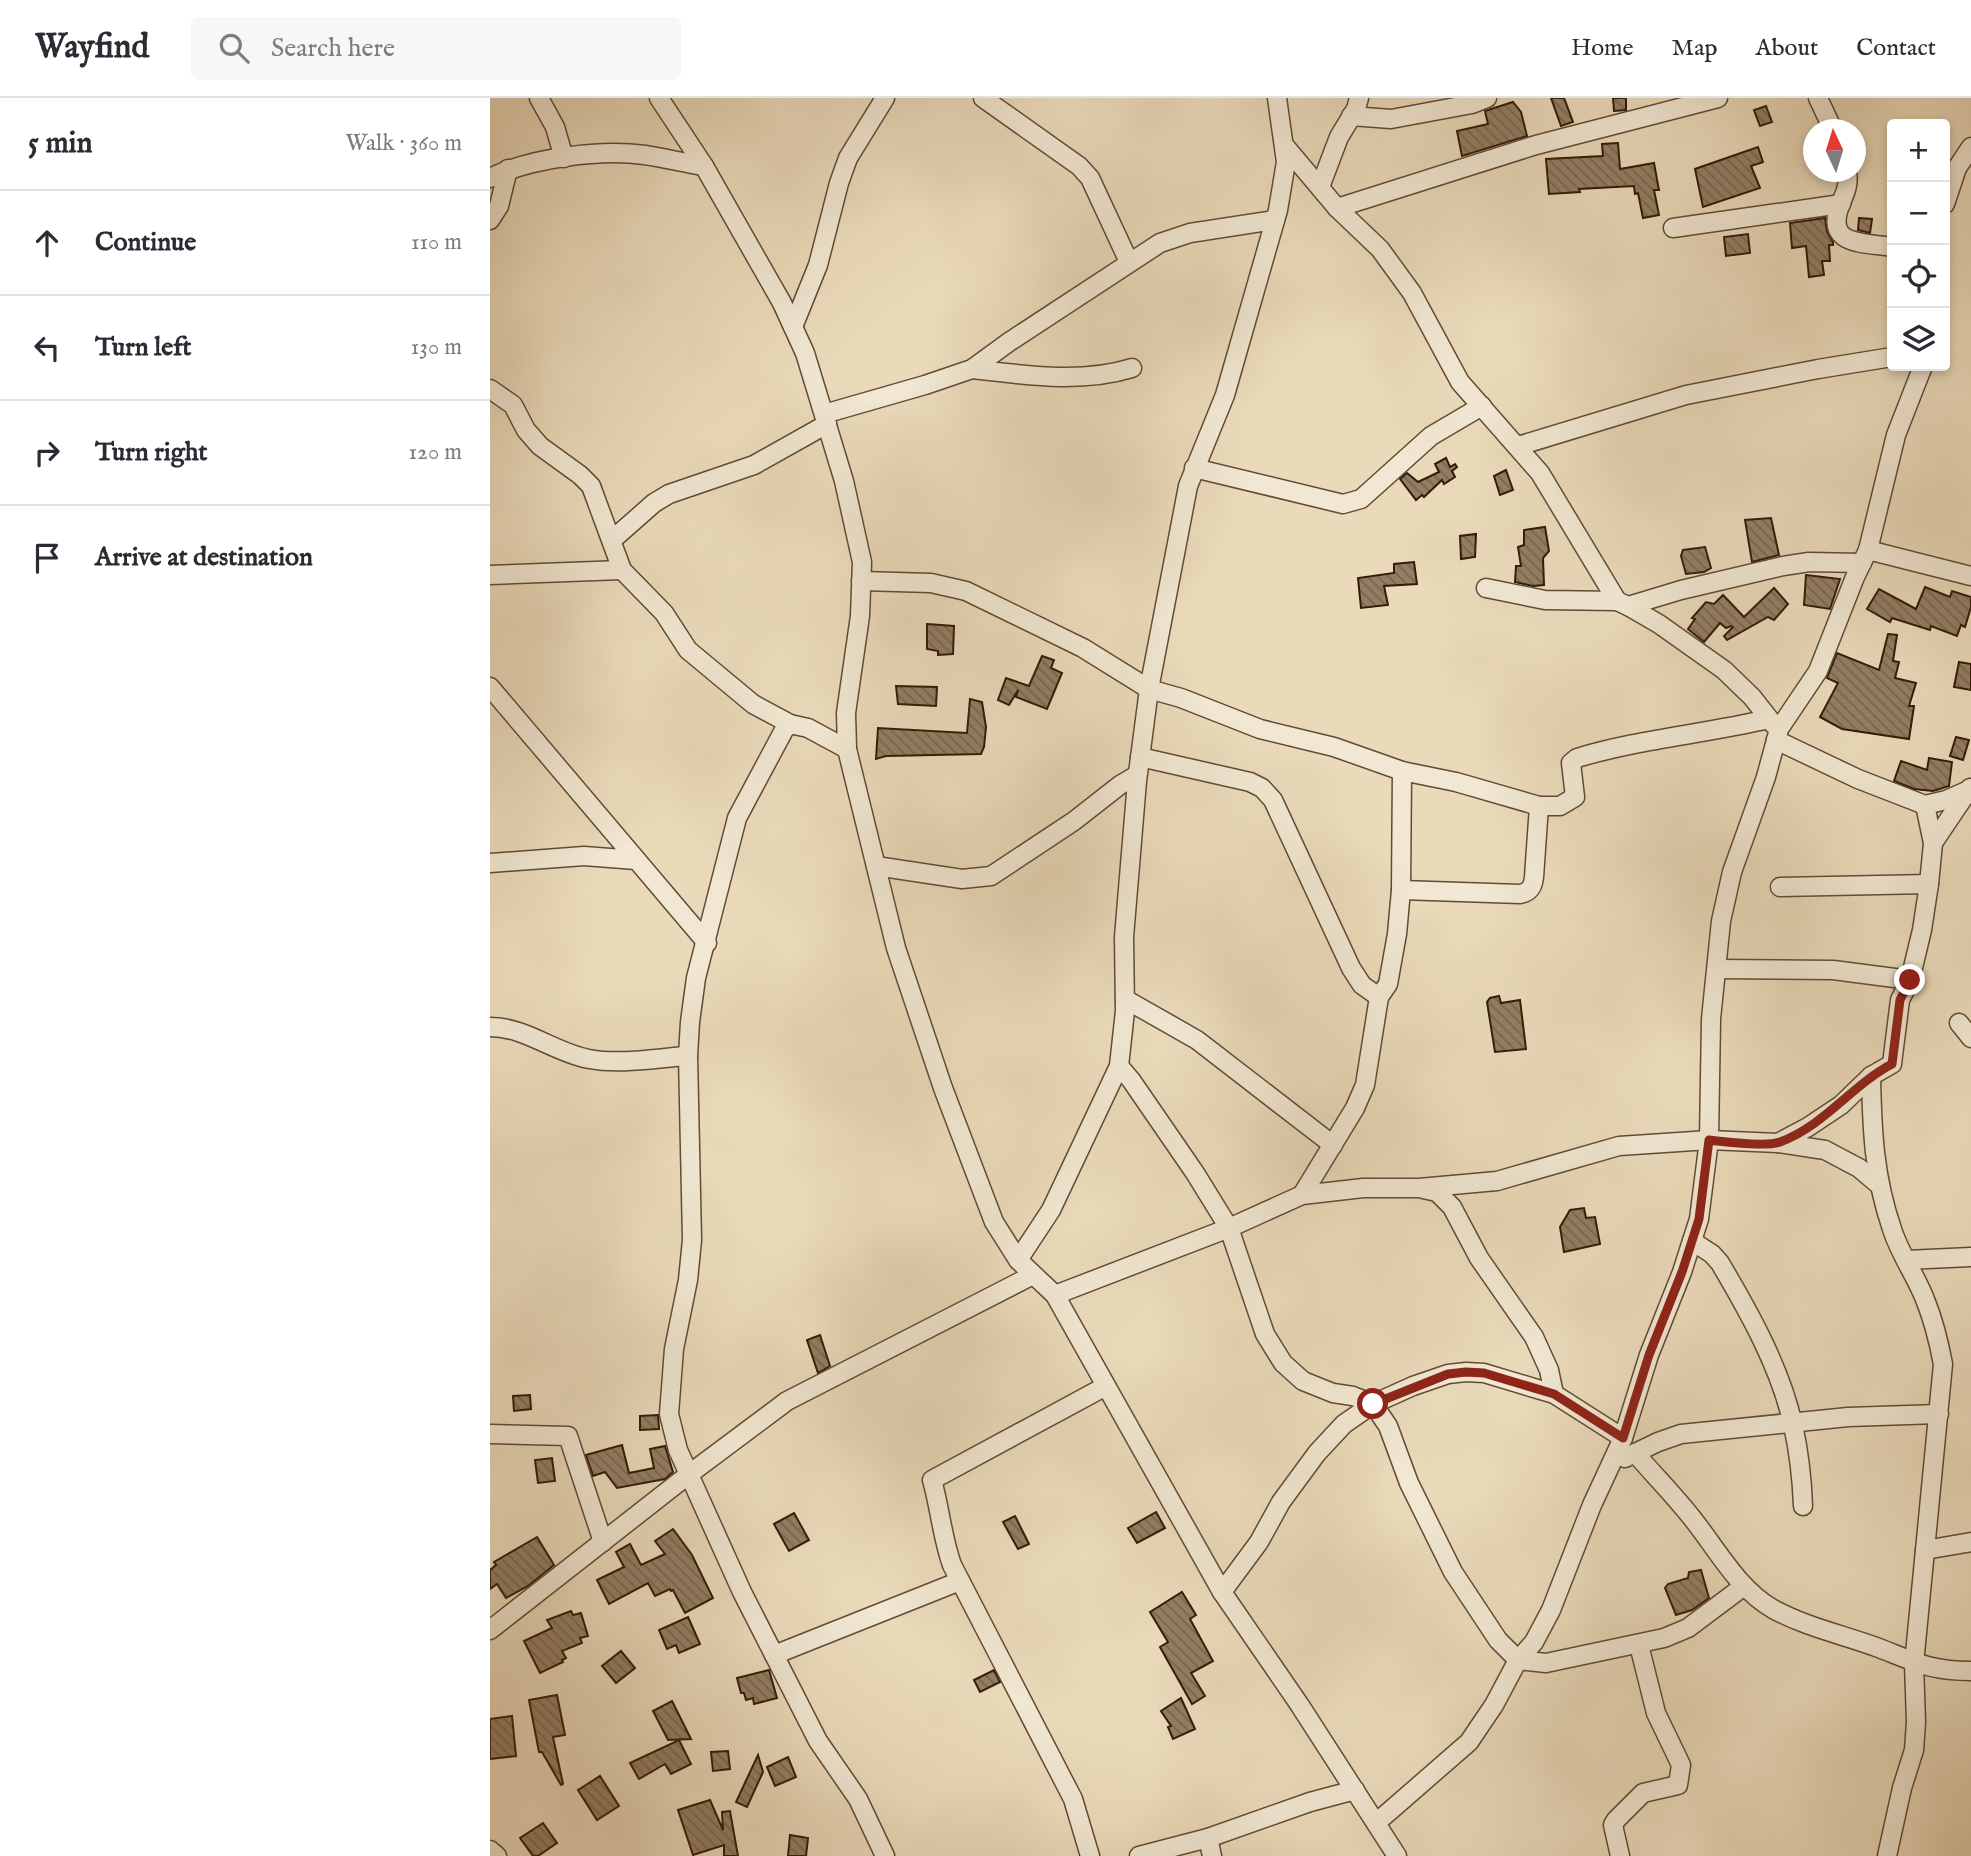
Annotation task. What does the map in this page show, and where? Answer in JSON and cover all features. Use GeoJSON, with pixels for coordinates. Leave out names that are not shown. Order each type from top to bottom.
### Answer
{"type":"FeatureCollection","features":[{"type":"Feature","properties":{"kind":"street"},"geometry":{"type":"LineString","coordinates":[[539,98],[555,127],[564,158]]}},
{"type":"Feature","properties":{"kind":"street"},"geometry":{"type":"LineString","coordinates":[[793,327],[818,265],[848,158],[885,98]]}},
{"type":"Feature","properties":{"kind":"street"},"geometry":{"type":"LineString","coordinates":[[983,98],[1079,166],[1090,178],[1129,262]]}},
{"type":"Feature","properties":{"kind":"street"},"geometry":{"type":"LineString","coordinates":[[1018,1260],[1051,1210],[1119,1066],[1125,999],[1124,937],[1137,775],[1149,689],[1188,486],[1225,395],[1275,220],[1284,179],[1284,145],[1278,98]]}},
{"type":"Feature","properties":{"kind":"street"},"geometry":{"type":"LineString","coordinates":[[1320,187],[1339,137],[1359,98]]}},
{"type":"Feature","properties":{"kind":"street"},"geometry":{"type":"LineString","coordinates":[[1351,116],[1391,119],[1487,98]]}},
{"type":"Feature","properties":{"kind":"street"},"geometry":{"type":"LineString","coordinates":[[1337,208],[1536,145],[1718,98]]}},
{"type":"Feature","properties":{"kind":"street"},"geometry":{"type":"LineString","coordinates":[[1818,98],[1828,119]]}},
{"type":"Feature","properties":{"kind":"street"},"geometry":{"type":"LineString","coordinates":[[663,101],[704,166],[806,353],[844,481],[862,562],[860,616],[846,713],[847,749],[896,948],[943,1088],[994,1222],[1018,1260],[1055,1295],[1222,1592],[1397,1856]]}},
{"type":"Feature","properties":{"kind":"street"},"geometry":{"type":"LineString","coordinates":[[1284,145],[1337,208],[1380,249],[1412,293],[1460,382],[1540,473],[1622,604],[1659,624],[1724,670],[1752,698],[1774,730],[1858,779],[1925,805],[1946,800],[1971,788]]}},
{"type":"Feature","properties":{"kind":"street"},"geometry":{"type":"LineString","coordinates":[[1950,189],[1957,168],[1971,147]]}},
{"type":"Feature","properties":{"kind":"street"},"geometry":{"type":"LineString","coordinates":[[490,178],[508,169],[534,162],[588,155],[642,155],[704,166]]}},
{"type":"Feature","properties":{"kind":"street"},"geometry":{"type":"LineString","coordinates":[[490,220],[499,206],[508,169]]}},
{"type":"Feature","properties":{"kind":"street"},"geometry":{"type":"LineString","coordinates":[[1848,182],[1848,188],[1836,217],[1837,232],[1840,236],[1887,246]]}},
{"type":"Feature","properties":{"kind":"street"},"geometry":{"type":"LineString","coordinates":[[1673,228],[1840,204]]}},
{"type":"Feature","properties":{"kind":"street"},"geometry":{"type":"LineString","coordinates":[[612,540],[654,503],[669,494],[754,465],[825,419],[972,369],[1160,243],[1190,233],[1275,220]]}},
{"type":"Feature","properties":{"kind":"street"},"geometry":{"type":"LineString","coordinates":[[1518,446],[1686,395],[1818,369],[1887,359]]}},
{"type":"Feature","properties":{"kind":"street"},"geometry":{"type":"LineString","coordinates":[[972,369],[1067,377],[1115,373],[1132,368]]}},
{"type":"Feature","properties":{"kind":"street"},"geometry":{"type":"LineString","coordinates":[[1376,1823],[1469,1742],[1494,1705],[1518,1660],[1534,1642],[1552,1610],[1592,1505],[1623,1438],[1649,1355],[1699,1219],[1709,1140],[1712,1020],[1721,921],[1732,872],[1766,777],[1774,730],[1818,671],[1865,556],[1896,435],[1921,371]]}},
{"type":"Feature","properties":{"kind":"street"},"geometry":{"type":"LineString","coordinates":[[490,389],[513,405],[526,430],[540,446],[580,475],[590,486],[622,570],[664,613],[688,650],[753,704],[790,724],[808,728],[847,749]]}},
{"type":"Feature","properties":{"kind":"street"},"geometry":{"type":"LineString","coordinates":[[1194,468],[1326,501],[1351,503],[1361,499],[1430,436],[1482,405]]}},
{"type":"Feature","properties":{"kind":"street"},"geometry":{"type":"LineString","coordinates":[[1486,589],[1545,600],[1622,604],[1783,566],[1865,556],[1971,576]]}},
{"type":"Feature","properties":{"kind":"street"},"geometry":{"type":"LineString","coordinates":[[490,575],[622,570]]}},
{"type":"Feature","properties":{"kind":"street"},"geometry":{"type":"LineString","coordinates":[[861,581],[931,583],[966,591],[1083,648],[1149,689],[1181,698],[1260,729],[1334,747],[1402,771],[1456,782],[1539,806],[1560,806],[1575,797],[1571,763],[1577,758],[1628,745],[1717,731],[1774,730]]}},
{"type":"Feature","properties":{"kind":"street"},"geometry":{"type":"LineString","coordinates":[[490,687],[707,943]]}},
{"type":"Feature","properties":{"kind":"street"},"geometry":{"type":"LineString","coordinates":[[790,724],[784,730],[737,818],[696,978],[688,1056],[692,1240],[688,1280],[674,1349],[669,1414],[688,1475],[774,1656],[818,1741],[858,1799],[885,1856]]}},
{"type":"Feature","properties":{"kind":"street"},"geometry":{"type":"LineString","coordinates":[[1140,757],[1250,782],[1262,788],[1273,800],[1351,968],[1362,985],[1380,997]]}},
{"type":"Feature","properties":{"kind":"street"},"geometry":{"type":"LineString","coordinates":[[1302,1195],[1355,1108],[1365,1085],[1380,997],[1388,984],[1397,934],[1401,890],[1402,771]]}},
{"type":"Feature","properties":{"kind":"street"},"geometry":{"type":"LineString","coordinates":[[876,866],[961,878],[991,876],[1137,775]]}},
{"type":"Feature","properties":{"kind":"street"},"geometry":{"type":"LineString","coordinates":[[1933,844],[1971,788]]}},
{"type":"Feature","properties":{"kind":"street"},"geometry":{"type":"LineString","coordinates":[[1778,1143],[1841,1105],[1871,1076],[1892,1064],[1900,1000],[1910,980],[1929,884],[1933,844],[1925,805]]}},
{"type":"Feature","properties":{"kind":"street"},"geometry":{"type":"LineString","coordinates":[[1401,890],[1520,894],[1527,892],[1533,886],[1539,806]]}},
{"type":"Feature","properties":{"kind":"street"},"geometry":{"type":"LineString","coordinates":[[490,863],[584,856],[636,860]]}},
{"type":"Feature","properties":{"kind":"street"},"geometry":{"type":"LineString","coordinates":[[1780,887],[1929,884]]}},
{"type":"Feature","properties":{"kind":"street"},"geometry":{"type":"LineString","coordinates":[[1717,969],[1833,970],[1910,980]]}},
{"type":"Feature","properties":{"kind":"street"},"geometry":{"type":"LineString","coordinates":[[1125,999],[1197,1040],[1333,1146]]}},
{"type":"Feature","properties":{"kind":"street"},"geometry":{"type":"LineString","coordinates":[[493,1022],[588,1059],[620,1061],[688,1056]]}},
{"type":"Feature","properties":{"kind":"street"},"geometry":{"type":"LineString","coordinates":[[1959,1023],[1971,1038]]}},
{"type":"Feature","properties":{"kind":"street"},"geometry":{"type":"LineString","coordinates":[[1119,1066],[1195,1173],[1229,1228],[1265,1334],[1283,1363],[1303,1381],[1373,1404],[1388,1426],[1409,1483],[1453,1572],[1498,1640],[1518,1660],[1546,1663],[1639,1645],[1688,1628],[1744,1586]]}},
{"type":"Feature","properties":{"kind":"street"},"geometry":{"type":"LineString","coordinates":[[1871,1076],[1873,1140],[1878,1184],[1893,1232],[1926,1301],[1943,1364],[1914,1664],[1914,1750],[1902,1788],[1887,1856]]}},
{"type":"Feature","properties":{"kind":"street"},"geometry":{"type":"LineString","coordinates":[[1055,1295],[1229,1228],[1302,1195],[1363,1188],[1419,1188],[1497,1181],[1619,1146],[1709,1140],[1778,1143],[1825,1150],[1859,1168],[1878,1184]]}},
{"type":"Feature","properties":{"kind":"street"},"geometry":{"type":"LineString","coordinates":[[1419,1188],[1437,1192],[1452,1207],[1479,1258],[1534,1337],[1549,1370],[1554,1394]]}},
{"type":"Feature","properties":{"kind":"street"},"geometry":{"type":"LineString","coordinates":[[1692,1241],[1712,1254],[1732,1283],[1772,1362],[1793,1422],[1801,1469],[1803,1506]]}},
{"type":"Feature","properties":{"kind":"street"},"geometry":{"type":"LineString","coordinates":[[1906,1260],[1971,1257]]}},
{"type":"Feature","properties":{"kind":"street"},"geometry":{"type":"LineString","coordinates":[[490,1630],[787,1401],[1032,1275]]}},
{"type":"Feature","properties":{"kind":"street"},"geometry":{"type":"LineString","coordinates":[[1222,1592],[1259,1542],[1281,1502],[1317,1453],[1344,1424],[1373,1404],[1424,1382],[1448,1374],[1484,1373],[1554,1394],[1623,1438]]}},
{"type":"Feature","properties":{"kind":"street"},"geometry":{"type":"LineString","coordinates":[[1092,1854],[1073,1799],[960,1581],[944,1544],[932,1479],[1106,1386]]}},
{"type":"Feature","properties":{"kind":"street"},"geometry":{"type":"LineString","coordinates":[[1613,1464],[1681,1434],[1848,1417],[1939,1414]]}},
{"type":"Feature","properties":{"kind":"street"},"geometry":{"type":"LineString","coordinates":[[490,1434],[568,1436],[604,1542]]}},
{"type":"Feature","properties":{"kind":"street"},"geometry":{"type":"LineString","coordinates":[[1635,1453],[1690,1516],[1744,1586],[1772,1608],[1806,1624],[1878,1648],[1914,1664],[1948,1671],[1971,1671]]}},
{"type":"Feature","properties":{"kind":"street"},"geometry":{"type":"LineString","coordinates":[[1925,1550],[1971,1542]]}},
{"type":"Feature","properties":{"kind":"street"},"geometry":{"type":"LineString","coordinates":[[774,1656],[960,1581]]}},
{"type":"Feature","properties":{"kind":"street"},"geometry":{"type":"LineString","coordinates":[[1620,1856],[1614,1825],[1616,1820],[1643,1793],[1678,1784],[1681,1777],[1681,1765],[1656,1713],[1639,1645]]}},
{"type":"Feature","properties":{"kind":"street"},"geometry":{"type":"LineString","coordinates":[[1139,1856],[1208,1838],[1310,1802],[1355,1790]]}},
{"type":"Feature","properties":{"kind":"street"},"geometry":{"type":"LineString","coordinates":[[1208,1838],[1212,1856]]}},
{"type":"Feature","properties":{"kind":"street"},"geometry":{"type":"LineString","coordinates":[[490,1850],[497,1856]]}},
{"type":"Feature","properties":{"kind":"building"},"geometry":{"type":"Polygon","coordinates":[[[1551,98],[1564,98],[1573,122],[1561,126],[1551,98]]]}},
{"type":"Feature","properties":{"kind":"building"},"geometry":{"type":"Polygon","coordinates":[[[1613,98],[1626,98],[1626,110],[1614,111],[1613,98]]]}},
{"type":"Feature","properties":{"kind":"building"},"geometry":{"type":"Polygon","coordinates":[[[1513,102],[1521,112],[1527,136],[1462,156],[1457,131],[1488,124],[1485,111],[1513,102]]]}},
{"type":"Feature","properties":{"kind":"building"},"geometry":{"type":"Polygon","coordinates":[[[1766,106],[1772,122],[1760,126],[1754,110],[1766,106]]]}},
{"type":"Feature","properties":{"kind":"building"},"geometry":{"type":"Polygon","coordinates":[[[1618,143],[1620,169],[1654,163],[1659,190],[1654,190],[1659,215],[1643,218],[1634,186],[1579,189],[1580,192],[1549,194],[1546,159],[1603,156],[1602,144],[1618,143]]]}},
{"type":"Feature","properties":{"kind":"building"},"geometry":{"type":"Polygon","coordinates":[[[1758,147],[1763,162],[1751,166],[1760,188],[1703,207],[1695,169],[1758,147]]]}},
{"type":"Feature","properties":{"kind":"building"},"geometry":{"type":"Polygon","coordinates":[[[1825,218],[1827,232],[1833,242],[1833,245],[1829,245],[1830,261],[1822,261],[1824,275],[1809,277],[1806,246],[1792,248],[1790,223],[1825,218]]]}},
{"type":"Feature","properties":{"kind":"building"},"geometry":{"type":"Polygon","coordinates":[[[1859,218],[1872,219],[1870,233],[1858,230],[1859,218]]]}},
{"type":"Feature","properties":{"kind":"building"},"geometry":{"type":"Polygon","coordinates":[[[1748,234],[1750,253],[1726,256],[1724,237],[1748,234]]]}},
{"type":"Feature","properties":{"kind":"building"},"geometry":{"type":"Polygon","coordinates":[[[1446,458],[1450,467],[1455,464],[1457,467],[1452,471],[1455,477],[1444,484],[1442,480],[1424,497],[1422,495],[1416,500],[1400,479],[1407,473],[1418,482],[1439,472],[1435,464],[1446,458]]]}},
{"type":"Feature","properties":{"kind":"building"},"geometry":{"type":"Polygon","coordinates":[[[1506,470],[1513,490],[1500,495],[1494,476],[1506,470]]]}},
{"type":"Feature","properties":{"kind":"building"},"geometry":{"type":"Polygon","coordinates":[[[1771,518],[1779,555],[1752,562],[1745,520],[1771,518]]]}},
{"type":"Feature","properties":{"kind":"building"},"geometry":{"type":"Polygon","coordinates":[[[1545,527],[1549,551],[1543,558],[1544,585],[1533,586],[1515,582],[1516,566],[1521,566],[1518,547],[1524,545],[1524,530],[1545,527]]]}},
{"type":"Feature","properties":{"kind":"building"},"geometry":{"type":"Polygon","coordinates":[[[1476,534],[1475,557],[1461,559],[1460,536],[1476,534]]]}},
{"type":"Feature","properties":{"kind":"building"},"geometry":{"type":"Polygon","coordinates":[[[1705,547],[1711,568],[1704,572],[1686,574],[1681,556],[1683,550],[1705,547]]]}},
{"type":"Feature","properties":{"kind":"building"},"geometry":{"type":"Polygon","coordinates":[[[1414,562],[1417,584],[1384,586],[1388,605],[1361,608],[1358,578],[1394,573],[1394,564],[1414,562]]]}},
{"type":"Feature","properties":{"kind":"building"},"geometry":{"type":"Polygon","coordinates":[[[1806,575],[1840,579],[1830,609],[1804,605],[1806,575]]]}},
{"type":"Feature","properties":{"kind":"building"},"geometry":{"type":"Polygon","coordinates":[[[1925,587],[1950,597],[1952,591],[1971,597],[1965,627],[1961,625],[1957,636],[1931,626],[1930,630],[1892,618],[1890,622],[1867,609],[1879,589],[1916,609],[1925,587]]]}},
{"type":"Feature","properties":{"kind":"building"},"geometry":{"type":"Polygon","coordinates":[[[1774,588],[1788,604],[1774,620],[1768,617],[1727,640],[1724,636],[1733,627],[1731,626],[1726,628],[1720,623],[1704,642],[1688,629],[1695,619],[1692,618],[1706,602],[1714,604],[1723,595],[1744,617],[1774,588]]]}},
{"type":"Feature","properties":{"kind":"building"},"geometry":{"type":"Polygon","coordinates":[[[927,624],[954,626],[953,654],[938,655],[938,651],[927,649],[927,624]]]}},
{"type":"Feature","properties":{"kind":"building"},"geometry":{"type":"Polygon","coordinates":[[[1888,634],[1897,635],[1893,661],[1899,662],[1895,678],[1916,683],[1909,706],[1914,706],[1909,739],[1842,729],[1820,717],[1838,683],[1827,678],[1837,653],[1879,670],[1888,634]]]}},
{"type":"Feature","properties":{"kind":"building"},"geometry":{"type":"Polygon","coordinates":[[[1042,656],[1054,660],[1051,668],[1062,673],[1047,709],[1016,697],[1018,690],[1009,705],[998,700],[1006,678],[1029,686],[1042,656]]]}},
{"type":"Feature","properties":{"kind":"building"},"geometry":{"type":"Polygon","coordinates":[[[1959,662],[1971,664],[1971,690],[1954,687],[1959,662]]]}},
{"type":"Feature","properties":{"kind":"building"},"geometry":{"type":"Polygon","coordinates":[[[896,686],[937,687],[936,706],[898,704],[896,686]]]}},
{"type":"Feature","properties":{"kind":"building"},"geometry":{"type":"Polygon","coordinates":[[[970,699],[982,702],[986,727],[981,754],[886,756],[876,759],[878,728],[967,733],[970,699]]]}},
{"type":"Feature","properties":{"kind":"building"},"geometry":{"type":"Polygon","coordinates":[[[1956,737],[1969,740],[1963,760],[1950,756],[1956,737]]]}},
{"type":"Feature","properties":{"kind":"building"},"geometry":{"type":"Polygon","coordinates":[[[1929,758],[1952,762],[1949,786],[1933,791],[1914,789],[1894,781],[1901,761],[1927,770],[1929,758]]]}},
{"type":"Feature","properties":{"kind":"building"},"geometry":{"type":"Polygon","coordinates":[[[1499,996],[1501,1003],[1520,1000],[1526,1049],[1495,1052],[1487,1002],[1490,998],[1499,996]]]}},
{"type":"Feature","properties":{"kind":"building"},"geometry":{"type":"Polygon","coordinates":[[[1584,1208],[1586,1218],[1595,1217],[1600,1244],[1564,1252],[1560,1227],[1570,1210],[1584,1208]]]}},
{"type":"Feature","properties":{"kind":"building"},"geometry":{"type":"Polygon","coordinates":[[[820,1335],[830,1366],[818,1373],[807,1340],[820,1335]]]}},
{"type":"Feature","properties":{"kind":"building"},"geometry":{"type":"Polygon","coordinates":[[[530,1395],[531,1409],[514,1411],[513,1396],[530,1395]]]}},
{"type":"Feature","properties":{"kind":"building"},"geometry":{"type":"Polygon","coordinates":[[[658,1415],[659,1429],[640,1430],[640,1416],[658,1415]]]}},
{"type":"Feature","properties":{"kind":"building"},"geometry":{"type":"Polygon","coordinates":[[[622,1445],[629,1473],[654,1468],[650,1449],[665,1446],[673,1472],[665,1479],[617,1488],[605,1472],[593,1476],[586,1455],[622,1445]]]}},
{"type":"Feature","properties":{"kind":"building"},"geometry":{"type":"Polygon","coordinates":[[[552,1458],[555,1481],[538,1483],[535,1460],[552,1458]]]}},
{"type":"Feature","properties":{"kind":"building"},"geometry":{"type":"Polygon","coordinates":[[[1156,1512],[1165,1528],[1137,1543],[1128,1528],[1156,1512]]]}},
{"type":"Feature","properties":{"kind":"building"},"geometry":{"type":"Polygon","coordinates":[[[794,1513],[809,1540],[789,1551],[774,1524],[794,1513]]]}},
{"type":"Feature","properties":{"kind":"building"},"geometry":{"type":"Polygon","coordinates":[[[1015,1516],[1029,1544],[1018,1549],[1003,1522],[1015,1516]]]}},
{"type":"Feature","properties":{"kind":"building"},"geometry":{"type":"Polygon","coordinates":[[[673,1529],[692,1555],[713,1598],[685,1613],[673,1590],[655,1596],[648,1583],[609,1604],[597,1580],[624,1567],[616,1552],[630,1544],[641,1565],[665,1554],[655,1541],[673,1529]]]}},
{"type":"Feature","properties":{"kind":"building"},"geometry":{"type":"Polygon","coordinates":[[[537,1537],[554,1565],[528,1586],[506,1598],[497,1584],[490,1589],[490,1570],[496,1565],[494,1562],[537,1537]]]}},
{"type":"Feature","properties":{"kind":"building"},"geometry":{"type":"Polygon","coordinates":[[[1701,1570],[1709,1598],[1692,1610],[1676,1615],[1665,1588],[1668,1584],[1688,1578],[1689,1572],[1701,1570]]]}},
{"type":"Feature","properties":{"kind":"building"},"geometry":{"type":"Polygon","coordinates":[[[1182,1592],[1196,1615],[1190,1619],[1213,1661],[1191,1673],[1205,1696],[1192,1704],[1160,1647],[1168,1642],[1150,1612],[1182,1592]]]}},
{"type":"Feature","properties":{"kind":"building"},"geometry":{"type":"Polygon","coordinates":[[[571,1611],[573,1615],[581,1613],[588,1636],[580,1638],[582,1643],[562,1651],[566,1658],[563,1662],[540,1673],[524,1641],[552,1628],[547,1620],[571,1611]]]}},
{"type":"Feature","properties":{"kind":"building"},"geometry":{"type":"Polygon","coordinates":[[[688,1617],[700,1644],[679,1653],[676,1645],[667,1649],[659,1630],[688,1617]]]}},
{"type":"Feature","properties":{"kind":"building"},"geometry":{"type":"Polygon","coordinates":[[[621,1651],[635,1668],[616,1683],[602,1666],[621,1651]]]}},
{"type":"Feature","properties":{"kind":"building"},"geometry":{"type":"Polygon","coordinates":[[[769,1670],[777,1698],[754,1704],[753,1698],[746,1700],[737,1678],[769,1670]]]}},
{"type":"Feature","properties":{"kind":"building"},"geometry":{"type":"Polygon","coordinates":[[[994,1670],[1000,1682],[980,1692],[974,1680],[994,1670]]]}},
{"type":"Feature","properties":{"kind":"building"},"geometry":{"type":"Polygon","coordinates":[[[557,1695],[565,1735],[553,1737],[563,1784],[561,1785],[542,1752],[539,1752],[529,1700],[557,1695]]]}},
{"type":"Feature","properties":{"kind":"building"},"geometry":{"type":"Polygon","coordinates":[[[1181,1698],[1195,1729],[1173,1739],[1168,1727],[1171,1726],[1161,1711],[1181,1698]]]}},
{"type":"Feature","properties":{"kind":"building"},"geometry":{"type":"Polygon","coordinates":[[[672,1701],[691,1739],[668,1740],[653,1711],[672,1701]]]}},
{"type":"Feature","properties":{"kind":"building"},"geometry":{"type":"Polygon","coordinates":[[[512,1716],[516,1756],[490,1759],[490,1719],[512,1716]]]}},
{"type":"Feature","properties":{"kind":"building"},"geometry":{"type":"Polygon","coordinates":[[[679,1740],[691,1764],[671,1774],[665,1764],[639,1779],[630,1763],[679,1740]]]}},
{"type":"Feature","properties":{"kind":"building"},"geometry":{"type":"Polygon","coordinates":[[[728,1751],[730,1769],[713,1771],[711,1752],[728,1751]]]}},
{"type":"Feature","properties":{"kind":"building"},"geometry":{"type":"Polygon","coordinates":[[[758,1755],[763,1772],[747,1807],[736,1802],[758,1755]]]}},
{"type":"Feature","properties":{"kind":"building"},"geometry":{"type":"Polygon","coordinates":[[[788,1757],[796,1777],[775,1786],[767,1767],[788,1757]]]}},
{"type":"Feature","properties":{"kind":"building"},"geometry":{"type":"Polygon","coordinates":[[[600,1776],[619,1806],[597,1820],[578,1790],[600,1776]]]}},
{"type":"Feature","properties":{"kind":"building"},"geometry":{"type":"Polygon","coordinates":[[[710,1800],[723,1830],[722,1812],[730,1811],[738,1856],[724,1856],[724,1845],[693,1855],[678,1810],[710,1800]]]}},
{"type":"Feature","properties":{"kind":"building"},"geometry":{"type":"Polygon","coordinates":[[[543,1823],[557,1843],[538,1856],[533,1856],[520,1838],[543,1823]]]}},
{"type":"Feature","properties":{"kind":"building"},"geometry":{"type":"Polygon","coordinates":[[[790,1835],[808,1838],[806,1856],[788,1856],[790,1835]]]}},
{"type":"Feature","properties":{"kind":"route"},"geometry":{"type":"LineString","coordinates":[[1373,1404],[1448,1374],[1484,1373],[1554,1394],[1623,1438],[1649,1355],[1682,1272],[1699,1219],[1709,1140],[1778,1143],[1841,1105],[1871,1076],[1892,1064],[1900,1000],[1910,980]]}}]}
